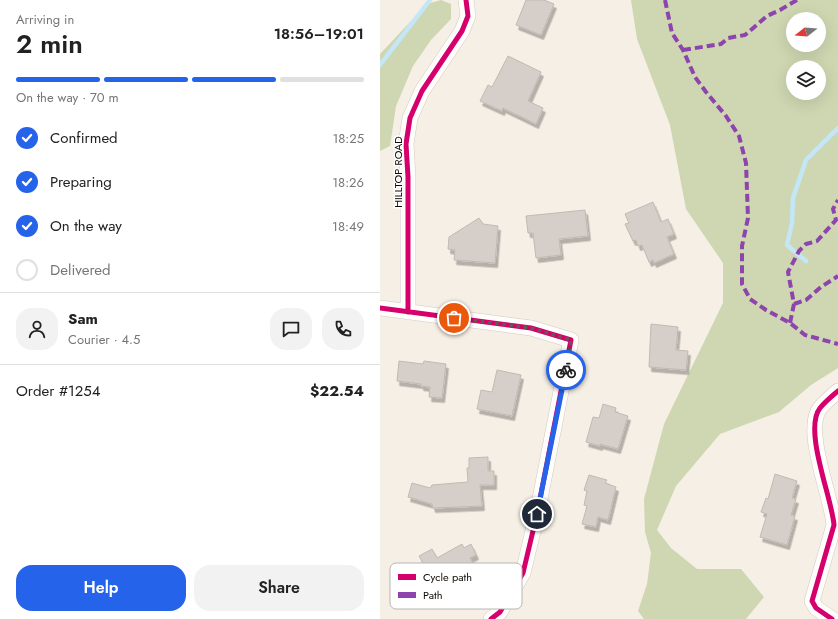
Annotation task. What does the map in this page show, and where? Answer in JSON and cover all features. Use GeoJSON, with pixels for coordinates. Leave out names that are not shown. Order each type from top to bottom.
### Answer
{"type":"FeatureCollection","features":[{"type":"Feature","properties":{"kind":"street","name":"HILLTOP ROAD"},"geometry":{"type":"LineString","coordinates":[[408,312],[408,177],[406,144],[410,118],[422,91],[462,31],[468,16],[466,0]]}},
{"type":"Feature","properties":{"kind":"street"},"geometry":{"type":"LineString","coordinates":[[380,308],[531,328],[571,340],[537,514],[522,575]]}},
{"type":"Feature","properties":{"kind":"street"},"geometry":{"type":"LineString","coordinates":[[832,619],[816,608],[812,601],[834,525],[833,512],[818,459],[814,427],[819,409],[838,391]]}},
{"type":"Feature","properties":{"kind":"street"},"geometry":{"type":"LineString","coordinates":[[491,619],[502,609]]}},
{"type":"Feature","properties":{"kind":"green space"},"geometry":{"type":"Polygon","coordinates":[[[441,0],[451,4],[451,19],[431,40],[413,66],[396,106],[390,146],[380,151],[380,54],[427,4],[441,0]]]}},
{"type":"Feature","properties":{"kind":"green space"},"geometry":{"type":"Polygon","coordinates":[[[631,0],[838,0],[838,368],[811,385],[779,412],[720,434],[676,486],[657,530],[671,548],[697,569],[741,569],[764,597],[746,619],[644,619],[638,611],[647,584],[651,553],[645,532],[644,499],[664,424],[723,303],[723,263],[686,209],[670,125],[637,39],[631,0]]]}},
{"type":"Feature","properties":{"kind":"building"},"geometry":{"type":"Polygon","coordinates":[[[526,0],[544,0],[554,4],[541,35],[516,25],[526,0]]]}},
{"type":"Feature","properties":{"kind":"building"},"geometry":{"type":"Polygon","coordinates":[[[508,56],[541,72],[528,101],[543,108],[536,124],[503,108],[502,111],[480,101],[488,85],[492,87],[508,56]]]}},
{"type":"Feature","properties":{"kind":"building"},"geometry":{"type":"Polygon","coordinates":[[[653,202],[661,222],[668,219],[674,234],[667,237],[674,254],[654,263],[653,260],[649,262],[642,245],[638,246],[636,240],[633,241],[625,224],[629,223],[625,214],[653,202]]]}},
{"type":"Feature","properties":{"kind":"building"},"geometry":{"type":"Polygon","coordinates":[[[585,210],[588,236],[559,239],[561,255],[536,258],[533,233],[528,233],[526,216],[585,210]]]}},
{"type":"Feature","properties":{"kind":"building"},"geometry":{"type":"Polygon","coordinates":[[[479,218],[483,224],[498,226],[495,263],[454,260],[455,250],[448,249],[449,237],[479,218]]]}},
{"type":"Feature","properties":{"kind":"building"},"geometry":{"type":"Polygon","coordinates":[[[651,324],[678,327],[676,350],[688,351],[686,370],[649,367],[651,324]]]}},
{"type":"Feature","properties":{"kind":"building"},"geometry":{"type":"Polygon","coordinates":[[[399,361],[423,364],[424,361],[446,364],[442,398],[429,397],[430,387],[421,386],[421,384],[397,381],[399,361]]]}},
{"type":"Feature","properties":{"kind":"building"},"geometry":{"type":"Polygon","coordinates":[[[497,370],[521,375],[512,416],[477,409],[481,390],[492,392],[497,370]]]}},
{"type":"Feature","properties":{"kind":"building"},"geometry":{"type":"Polygon","coordinates":[[[603,404],[616,408],[615,412],[628,416],[618,449],[586,442],[593,417],[599,418],[603,404]]]}},
{"type":"Feature","properties":{"kind":"building"},"geometry":{"type":"Polygon","coordinates":[[[488,457],[488,471],[494,471],[494,485],[480,485],[482,506],[433,508],[432,504],[408,497],[412,483],[430,488],[432,485],[468,482],[467,468],[469,468],[469,458],[488,457]]]}},
{"type":"Feature","properties":{"kind":"building"},"geometry":{"type":"Polygon","coordinates":[[[775,474],[797,481],[792,498],[796,499],[791,515],[795,516],[787,545],[760,537],[767,514],[761,512],[766,498],[768,499],[775,474]]]}},
{"type":"Feature","properties":{"kind":"building"},"geometry":{"type":"Polygon","coordinates":[[[589,475],[607,480],[605,483],[616,487],[608,520],[598,517],[596,527],[582,524],[587,506],[584,505],[587,491],[584,490],[589,475]]]}},
{"type":"Feature","properties":{"kind":"building"},"geometry":{"type":"Polygon","coordinates":[[[462,544],[464,548],[471,544],[476,555],[470,558],[473,563],[423,563],[419,556],[432,549],[437,558],[462,544]]]}},
{"type":"Feature","properties":{"kind":"waterway"},"geometry":{"type":"LineString","coordinates":[[380,65],[430,0]]}},
{"type":"Feature","properties":{"kind":"waterway"},"geometry":{"type":"LineString","coordinates":[[806,261],[787,245],[792,223],[793,198],[806,160],[838,128]]}},
{"type":"Feature","properties":{"kind":"marked path"},"geometry":{"type":"LineString","coordinates":[[665,0],[672,33],[683,50],[695,77],[726,116],[739,136],[746,163],[748,218],[742,246],[742,284],[750,299],[766,310],[790,323],[805,335],[838,344]]}},
{"type":"Feature","properties":{"kind":"marked path"},"geometry":{"type":"LineString","coordinates":[[683,50],[721,44],[728,38],[745,35],[767,16],[797,0]]}},
{"type":"Feature","properties":{"kind":"marked path"},"geometry":{"type":"LineString","coordinates":[[790,323],[794,304],[788,272],[799,251],[806,244],[817,241],[836,220],[833,209],[838,200]]}},
{"type":"Feature","properties":{"kind":"marked path"},"geometry":{"type":"LineString","coordinates":[[794,304],[806,300],[821,287],[838,276]]}},
{"type":"Feature","properties":{"kind":"cycle path"},"geometry":{"type":"LineString","coordinates":[[408,312],[408,177],[406,144],[410,118],[422,91],[462,31],[468,16],[466,0]]}},
{"type":"Feature","properties":{"kind":"cycle path"},"geometry":{"type":"LineString","coordinates":[[380,308],[531,328],[571,340],[537,514],[522,575]]}},
{"type":"Feature","properties":{"kind":"cycle path"},"geometry":{"type":"LineString","coordinates":[[832,619],[816,608],[812,601],[834,525],[816,448],[815,432],[816,418],[820,408],[838,391]]}},
{"type":"Feature","properties":{"kind":"cycle path"},"geometry":{"type":"LineString","coordinates":[[491,619],[502,609]]}},
{"type":"Feature","properties":{"kind":"way so far"},"geometry":{"type":"LineString","coordinates":[[454,318],[531,328],[571,340],[566,370]]}},
{"type":"Feature","properties":{"kind":"route"},"geometry":{"type":"LineString","coordinates":[[537,514],[566,370]]}}]}
